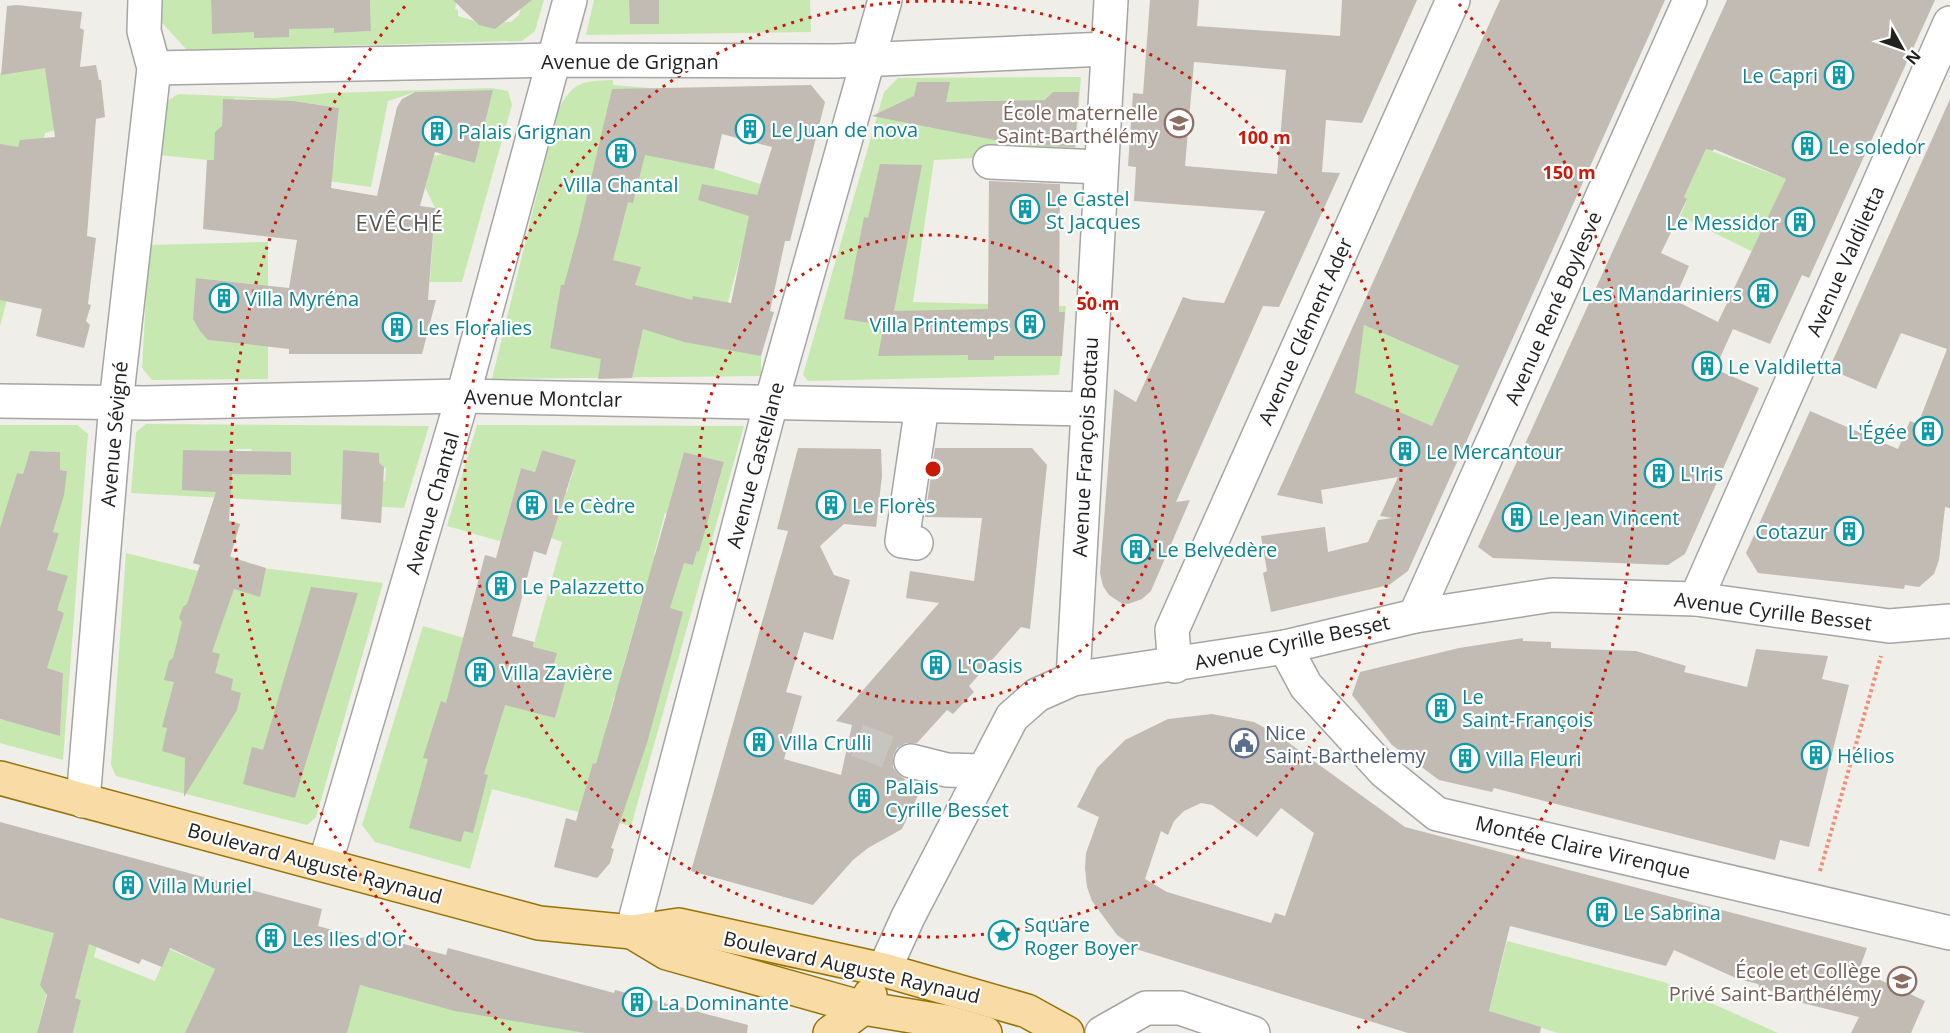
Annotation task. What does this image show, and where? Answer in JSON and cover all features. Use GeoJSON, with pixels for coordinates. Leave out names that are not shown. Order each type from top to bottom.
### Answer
{"type":"FeatureCollection","features":[{"type":"Feature","properties":{"kind":"main road","name":"Boulevard Auguste Raynaud"},"geometry":{"type":"LineString","coordinates":[[0,778],[539,923],[632,932],[679,925],[884,970],[1027,1011],[1067,1033]]}},
{"type":"Feature","properties":{"kind":"main road","name":"Boulevard Auguste Raynaud"},"geometry":{"type":"LineString","coordinates":[[632,932],[667,953],[863,1008],[947,1022],[985,1033]]}},
{"type":"Feature","properties":{"kind":"main road","name":"Avenue Cyrille Besset"},"geometry":{"type":"LineString","coordinates":[[831,1033],[863,1008],[884,970]]}},
{"type":"Feature","properties":{"kind":"street"},"geometry":{"type":"LineString","coordinates":[[122,0],[126,30],[144,15],[154,68]]}},
{"type":"Feature","properties":{"kind":"street","name":"Avenue Chantal"},"geometry":{"type":"LineString","coordinates":[[326,864],[463,396],[570,0]]}},
{"type":"Feature","properties":{"kind":"street","name":"Avenue Castellane"},"geometry":{"type":"LineString","coordinates":[[632,932],[771,403],[885,0]]}},
{"type":"Feature","properties":{"kind":"street","name":"Avenue François Bottau"},"geometry":{"type":"LineString","coordinates":[[1073,679],[1106,49],[1111,0]]}},
{"type":"Feature","properties":{"kind":"street","name":"Avenue Clément Ader"},"geometry":{"type":"LineString","coordinates":[[1175,666],[1172,630],[1453,0]]}},
{"type":"Feature","properties":{"kind":"street","name":"Avenue René Boylesve"},"geometry":{"type":"LineString","coordinates":[[1415,615],[1690,0]]}},
{"type":"Feature","properties":{"kind":"street","name":"Avenue Valdiletta"},"geometry":{"type":"LineString","coordinates":[[1696,599],[1950,23]]}},
{"type":"Feature","properties":{"kind":"street","name":"Avenue de Grignan"},"geometry":{"type":"LineString","coordinates":[[154,68],[555,60],[870,59],[1106,49]]}},
{"type":"Feature","properties":{"kind":"street","name":"Avenue Sévigné"},"geometry":{"type":"LineString","coordinates":[[83,801],[116,403],[154,68]]}},
{"type":"Feature","properties":{"kind":"street"},"geometry":{"type":"LineString","coordinates":[[990,162],[1100,167]]}},
{"type":"Feature","properties":{"kind":"street","name":"Avenue Montclar"},"geometry":{"type":"LineString","coordinates":[[0,401],[116,403],[463,396],[1086,409]]}},
{"type":"Feature","properties":{"kind":"street"},"geometry":{"type":"LineString","coordinates":[[887,527],[914,406]]}},
{"type":"Feature","properties":{"kind":"street"},"geometry":{"type":"LineString","coordinates":[[914,406],[902,541],[916,543]]}},
{"type":"Feature","properties":{"kind":"street","name":"Avenue Cyrille Besset"},"geometry":{"type":"LineString","coordinates":[[884,970],[1004,730],[1022,706],[1054,686],[1073,679],[1175,666],[1285,647],[1415,615],[1552,595],[1696,599],[1889,626],[1949,617]]}},
{"type":"Feature","properties":{"kind":"street","name":"Montée Claire Virenque"},"geometry":{"type":"LineString","coordinates":[[1285,647],[1306,686],[1385,772],[1437,814],[1950,933]]}},
{"type":"Feature","properties":{"kind":"street"},"geometry":{"type":"LineString","coordinates":[[911,761],[947,770],[982,771]]}},
{"type":"Feature","properties":{"kind":"street"},"geometry":{"type":"LineString","coordinates":[[1102,1033],[1146,1008],[1180,1008],[1253,1033]]}},
{"type":"Feature","properties":{"kind":"path"},"geometry":{"type":"LineString","coordinates":[[1812,900],[1889,626]]}},
{"type":"Feature","properties":{"kind":"green space"},"geometry":{"type":"Polygon","coordinates":[[[153,0],[211,0],[212,34],[254,31],[254,37],[289,37],[289,29],[305,28],[333,0],[335,33],[371,31],[370,0],[457,0],[455,9],[458,10],[458,16],[475,21],[511,22],[519,15],[523,0],[544,0],[535,31],[522,41],[187,50],[152,12],[153,0]]]}},
{"type":"Feature","properties":{"kind":"green space"},"geometry":{"type":"Polygon","coordinates":[[[594,0],[810,0],[811,32],[586,35],[594,0]]]}},
{"type":"Feature","properties":{"kind":"green space"},"geometry":{"type":"Polygon","coordinates":[[[46,61],[55,130],[45,133],[27,224],[0,326],[0,73],[46,61]]]}},
{"type":"Feature","properties":{"kind":"green space"},"geometry":{"type":"Polygon","coordinates":[[[1081,77],[1075,153],[934,160],[913,302],[1066,306],[1059,375],[808,381],[803,375],[884,92],[898,78],[1081,77]]]}},
{"type":"Feature","properties":{"kind":"green space"},"geometry":{"type":"Polygon","coordinates":[[[613,80],[613,85],[649,88],[648,106],[655,157],[714,169],[760,184],[728,302],[761,356],[761,376],[492,379],[557,112],[568,94],[579,85],[593,81],[613,80]]]}},
{"type":"Feature","properties":{"kind":"green space"},"geometry":{"type":"Polygon","coordinates":[[[492,88],[508,91],[512,105],[462,282],[430,282],[435,208],[425,187],[434,156],[443,154],[475,163],[492,93],[489,90],[415,92],[388,101],[371,187],[270,173],[267,166],[159,155],[159,128],[162,112],[165,105],[179,94],[274,98],[329,93],[492,88]],[[235,98],[233,100],[223,99],[222,128],[215,132],[216,150],[260,155],[262,142],[267,142],[268,130],[262,128],[263,100],[235,98]],[[295,101],[289,146],[319,150],[319,161],[334,163],[339,108],[295,101]]]}},
{"type":"Feature","properties":{"kind":"green space"},"geometry":{"type":"Polygon","coordinates":[[[1706,149],[1786,179],[1753,252],[1680,216],[1687,200],[1684,197],[1706,149]]]}},
{"type":"Feature","properties":{"kind":"green space"},"geometry":{"type":"Polygon","coordinates":[[[268,242],[268,379],[152,380],[142,368],[149,245],[268,242]],[[196,278],[200,331],[209,333],[209,340],[253,345],[253,284],[196,278]]]}},
{"type":"Feature","properties":{"kind":"green space"},"geometry":{"type":"Polygon","coordinates":[[[1364,325],[1459,366],[1432,426],[1354,394],[1364,325]]]}},
{"type":"Feature","properties":{"kind":"green space"},"geometry":{"type":"Polygon","coordinates":[[[146,424],[429,426],[404,508],[131,493],[136,432],[146,424]],[[236,449],[235,451],[183,450],[183,490],[232,474],[252,474],[254,455],[251,449],[236,449]],[[343,450],[342,493],[376,495],[377,481],[385,481],[386,468],[379,466],[379,453],[343,450]]]}},
{"type":"Feature","properties":{"kind":"green space"},"geometry":{"type":"Polygon","coordinates":[[[0,425],[77,425],[88,434],[63,760],[0,743],[0,719],[54,734],[60,731],[63,673],[50,669],[46,684],[0,641],[50,656],[64,613],[8,595],[0,623],[0,425]],[[30,451],[23,474],[17,473],[12,489],[67,471],[60,470],[60,452],[30,451]],[[58,515],[7,541],[52,553],[59,533],[53,532],[58,515]]]}},
{"type":"Feature","properties":{"kind":"green space"},"geometry":{"type":"Polygon","coordinates":[[[477,425],[744,426],[631,826],[492,789],[470,869],[375,842],[362,825],[423,626],[464,638],[533,647],[562,542],[551,538],[558,490],[567,492],[576,460],[542,450],[535,472],[521,468],[505,525],[546,537],[541,553],[447,526],[477,425]],[[684,452],[673,491],[714,500],[724,462],[684,452]],[[665,513],[654,555],[693,565],[697,551],[699,551],[705,524],[665,513]],[[642,600],[623,667],[664,679],[642,600]],[[529,669],[519,708],[555,718],[565,679],[529,669]],[[614,697],[605,732],[647,743],[632,701],[614,697]]]}},
{"type":"Feature","properties":{"kind":"green space"},"geometry":{"type":"Polygon","coordinates":[[[209,514],[240,524],[230,556],[247,562],[246,566],[383,583],[316,817],[307,825],[116,776],[111,765],[126,553],[198,571],[200,565],[193,563],[209,514]]]}},
{"type":"Feature","properties":{"kind":"green space"},"geometry":{"type":"Polygon","coordinates":[[[106,910],[94,957],[155,981],[169,949],[215,969],[196,1009],[231,1023],[228,1033],[73,1033],[81,1000],[75,998],[80,978],[52,940],[40,985],[47,992],[37,1033],[0,1033],[0,918],[34,927],[106,910]]]}},
{"type":"Feature","properties":{"kind":"green space"},"geometry":{"type":"Polygon","coordinates":[[[1507,941],[1664,982],[1778,1033],[1558,1033],[1489,1011],[1507,941]]]}},
{"type":"Feature","properties":{"kind":"green space"},"geometry":{"type":"Polygon","coordinates":[[[343,981],[585,1033],[245,1033],[343,981]]]}},
{"type":"Feature","properties":{"kind":"building"},"geometry":{"type":"Polygon","coordinates":[[[211,0],[370,0],[371,31],[334,33],[334,28],[289,29],[289,37],[254,38],[254,32],[212,34],[211,0]]]}},
{"type":"Feature","properties":{"kind":"building"},"geometry":{"type":"Polygon","coordinates":[[[453,0],[532,0],[495,29],[479,25],[453,0]]]}},
{"type":"Feature","properties":{"kind":"building"},"geometry":{"type":"Polygon","coordinates":[[[629,0],[659,0],[659,24],[630,24],[629,0]]]}},
{"type":"Feature","properties":{"kind":"building"},"geometry":{"type":"Polygon","coordinates":[[[1150,0],[1199,0],[1197,26],[1340,36],[1342,0],[1417,0],[1362,123],[1326,120],[1322,172],[1340,173],[1279,307],[1263,306],[1176,502],[1190,500],[1151,591],[1142,599],[1128,604],[1121,603],[1109,595],[1103,586],[1100,573],[1114,389],[1136,402],[1183,297],[1224,303],[1265,211],[1134,201],[1136,167],[1128,166],[1133,93],[1143,94],[1150,0]],[[1194,62],[1185,166],[1277,174],[1286,70],[1194,62]]]}},
{"type":"Feature","properties":{"kind":"building"},"geometry":{"type":"Polygon","coordinates":[[[1500,0],[1665,0],[1408,571],[1389,585],[1271,612],[1263,573],[1267,571],[1261,536],[1325,527],[1328,552],[1368,542],[1378,520],[1392,518],[1380,516],[1398,477],[1321,490],[1323,504],[1277,495],[1500,0]],[[1364,325],[1355,393],[1432,426],[1459,366],[1364,325]]]}},
{"type":"Feature","properties":{"kind":"building"},"geometry":{"type":"Polygon","coordinates":[[[1727,0],[1935,0],[1809,278],[1802,275],[1770,344],[1733,329],[1715,369],[1759,388],[1685,554],[1668,565],[1493,558],[1478,547],[1727,0]],[[1706,149],[1684,197],[1687,199],[1661,253],[1689,266],[1674,300],[1718,322],[1786,179],[1714,149],[1713,151],[1706,149]]]}},
{"type":"Feature","properties":{"kind":"building"},"geometry":{"type":"Polygon","coordinates":[[[7,6],[82,12],[80,28],[84,30],[80,67],[96,65],[99,80],[101,80],[105,117],[96,119],[87,236],[96,238],[88,304],[91,305],[86,321],[90,325],[84,348],[36,336],[42,309],[0,300],[0,144],[18,147],[20,140],[55,137],[45,68],[1,75],[7,6]]]}},
{"type":"Feature","properties":{"kind":"building"},"geometry":{"type":"Polygon","coordinates":[[[917,82],[950,82],[946,102],[1045,100],[1053,92],[1079,92],[1075,147],[1015,144],[872,116],[914,96],[917,82]]]}},
{"type":"Feature","properties":{"kind":"building"},"geometry":{"type":"Polygon","coordinates":[[[811,85],[825,102],[790,241],[785,241],[770,311],[774,312],[761,356],[684,342],[643,329],[632,378],[598,379],[601,359],[550,348],[561,285],[564,285],[579,230],[612,89],[811,85]],[[722,134],[714,169],[645,155],[633,203],[628,202],[613,260],[641,267],[635,285],[692,300],[693,296],[731,303],[749,216],[698,200],[702,184],[757,195],[772,147],[722,134]]]}},
{"type":"Feature","properties":{"kind":"building"},"geometry":{"type":"Polygon","coordinates":[[[493,90],[475,163],[435,152],[420,206],[435,208],[428,300],[436,300],[422,354],[289,354],[289,349],[208,340],[200,331],[193,319],[196,278],[289,288],[297,240],[203,229],[207,160],[214,160],[215,132],[222,126],[223,99],[294,101],[339,108],[331,188],[377,196],[397,107],[402,99],[415,92],[493,90]]]}},
{"type":"Feature","properties":{"kind":"building"},"geometry":{"type":"Polygon","coordinates":[[[1950,99],[1950,508],[1945,507],[1939,560],[1934,574],[1919,587],[1905,585],[1904,589],[1758,573],[1746,553],[1810,411],[1898,449],[1910,421],[1918,424],[1947,349],[1901,333],[1876,389],[1829,369],[1950,99]]]}},
{"type":"Feature","properties":{"kind":"building"},"geometry":{"type":"Polygon","coordinates":[[[880,164],[922,165],[894,311],[988,309],[989,181],[1060,184],[1059,312],[1065,312],[1062,356],[994,356],[994,360],[968,360],[968,355],[878,356],[884,325],[844,319],[864,217],[868,218],[880,164]]]}},
{"type":"Feature","properties":{"kind":"building"},"geometry":{"type":"Polygon","coordinates":[[[798,448],[881,449],[882,476],[876,527],[844,524],[820,546],[834,575],[850,580],[833,640],[804,632],[786,692],[802,696],[784,759],[841,775],[852,725],[836,721],[939,603],[906,598],[910,571],[974,581],[982,518],[925,517],[935,448],[1032,448],[1047,465],[1030,629],[1021,627],[969,686],[974,692],[953,714],[947,710],[917,743],[906,743],[897,748],[893,757],[893,767],[905,779],[904,782],[922,787],[902,829],[868,848],[853,860],[813,905],[691,871],[788,531],[777,529],[798,448]]]}},
{"type":"Feature","properties":{"kind":"building"},"geometry":{"type":"Polygon","coordinates":[[[183,450],[291,452],[291,475],[232,474],[229,521],[240,524],[230,557],[266,568],[260,597],[234,589],[212,652],[220,654],[215,673],[233,679],[231,690],[241,693],[237,710],[184,797],[185,758],[162,751],[167,728],[162,727],[174,682],[164,680],[169,661],[173,658],[182,622],[179,618],[183,607],[187,604],[200,565],[193,563],[216,492],[182,490],[183,450]]]}},
{"type":"Feature","properties":{"kind":"building"},"geometry":{"type":"Polygon","coordinates":[[[343,450],[379,453],[379,463],[384,467],[381,523],[341,519],[343,450]]]}},
{"type":"Feature","properties":{"kind":"building"},"geometry":{"type":"Polygon","coordinates":[[[542,450],[576,460],[546,555],[534,551],[512,636],[534,642],[533,647],[557,653],[551,674],[566,679],[555,718],[505,705],[484,774],[488,775],[473,833],[464,831],[461,842],[409,828],[428,759],[423,758],[441,701],[446,703],[485,555],[496,558],[521,468],[535,472],[542,450]]]}},
{"type":"Feature","properties":{"kind":"building"},"geometry":{"type":"Polygon","coordinates":[[[30,451],[60,452],[60,470],[67,471],[64,495],[53,532],[59,533],[47,570],[68,576],[57,610],[64,613],[47,668],[63,673],[60,736],[0,719],[0,528],[17,473],[23,474],[30,451]]]}},
{"type":"Feature","properties":{"kind":"building"},"geometry":{"type":"Polygon","coordinates":[[[684,452],[724,462],[699,552],[697,551],[693,565],[684,563],[670,608],[683,612],[647,743],[611,848],[614,849],[610,863],[597,878],[554,867],[566,818],[576,821],[593,763],[596,764],[684,452]]]}},
{"type":"Feature","properties":{"kind":"building"},"geometry":{"type":"Polygon","coordinates":[[[311,587],[358,593],[295,798],[243,784],[252,747],[263,750],[311,587]]]}},
{"type":"Feature","properties":{"kind":"building"},"geometry":{"type":"Polygon","coordinates":[[[1523,638],[1523,641],[1551,642],[1551,648],[1636,651],[1686,666],[1684,672],[1747,687],[1756,649],[1828,656],[1822,679],[1849,685],[1809,847],[1780,840],[1775,860],[1494,788],[1492,792],[1439,780],[1392,745],[1352,695],[1360,672],[1459,648],[1523,638]]]}},
{"type":"Feature","properties":{"kind":"building"},"geometry":{"type":"Polygon","coordinates":[[[1212,714],[1254,722],[1278,735],[1405,827],[1867,948],[1859,970],[1925,1001],[1911,1033],[1851,1033],[1859,1017],[1790,1000],[1790,997],[1759,987],[1758,984],[1738,979],[1674,950],[1666,966],[1510,926],[1489,1011],[1541,1027],[1540,1033],[1408,1033],[1139,950],[1117,935],[1092,901],[1087,887],[1086,853],[1099,817],[1077,807],[1097,768],[1125,740],[1168,719],[1212,714]],[[1201,803],[1184,811],[1174,821],[1168,835],[1161,831],[1145,879],[1167,892],[1271,923],[1275,913],[1285,916],[1314,833],[1281,808],[1257,837],[1212,805],[1201,803]]]}},
{"type":"Feature","properties":{"kind":"building"},"geometry":{"type":"Polygon","coordinates":[[[0,822],[322,909],[318,926],[362,938],[369,935],[446,955],[448,948],[614,993],[615,990],[748,1025],[747,1033],[585,1033],[455,1011],[360,985],[347,1033],[185,1033],[215,969],[170,948],[162,967],[142,959],[139,964],[89,944],[75,998],[81,1000],[73,1033],[37,1033],[47,995],[40,985],[54,933],[0,918],[0,822]]]}},
{"type":"Feature","properties":{"kind":"tunnel"},"geometry":{"type":"LineString","coordinates":[[857,740],[911,761]]}},
{"type":"Feature","properties":{"kind":"place","name":"Le Capri"},"geometry":{"type":"Point","coordinates":[1839,75]}},
{"type":"Feature","properties":{"kind":"place","name":"École maternelle Saint-Barthélémy"},"geometry":{"type":"Point","coordinates":[1179,123]}},
{"type":"Feature","properties":{"kind":"place","name":"Le Juan de nova"},"geometry":{"type":"Point","coordinates":[750,129]}},
{"type":"Feature","properties":{"kind":"place","name":"Palais Grignan"},"geometry":{"type":"Point","coordinates":[437,131]}},
{"type":"Feature","properties":{"kind":"place","name":"Le soledor"},"geometry":{"type":"Point","coordinates":[1807,146]}},
{"type":"Feature","properties":{"kind":"place","name":"Villa Chantal"},"geometry":{"type":"Point","coordinates":[621,153]}},
{"type":"Feature","properties":{"kind":"place","name":"Le Castel St Jacques"},"geometry":{"type":"Point","coordinates":[1025,209]}},
{"type":"Feature","properties":{"kind":"place","name":"Le Messidor"},"geometry":{"type":"Point","coordinates":[1800,222]}},
{"type":"Feature","properties":{"kind":"place","name":"Les Mandariniers"},"geometry":{"type":"Point","coordinates":[1763,293]}},
{"type":"Feature","properties":{"kind":"place","name":"Villa Myréna"},"geometry":{"type":"Point","coordinates":[224,298]}},
{"type":"Feature","properties":{"kind":"place","name":"Villa Printemps"},"geometry":{"type":"Point","coordinates":[1030,324]}},
{"type":"Feature","properties":{"kind":"place","name":"Les Floralies"},"geometry":{"type":"Point","coordinates":[397,327]}},
{"type":"Feature","properties":{"kind":"place","name":"Le Valdiletta"},"geometry":{"type":"Point","coordinates":[1707,366]}},
{"type":"Feature","properties":{"kind":"place","name":"L'Égée"},"geometry":{"type":"Point","coordinates":[1928,431]}},
{"type":"Feature","properties":{"kind":"place","name":"Le Mercantour"},"geometry":{"type":"Point","coordinates":[1405,451]}},
{"type":"Feature","properties":{"kind":"place","name":"L'Iris"},"geometry":{"type":"Point","coordinates":[1659,473]}},
{"type":"Feature","properties":{"kind":"place","name":"Le Cèdre"},"geometry":{"type":"Point","coordinates":[532,505]}},
{"type":"Feature","properties":{"kind":"place","name":"Le Florès"},"geometry":{"type":"Point","coordinates":[831,505]}},
{"type":"Feature","properties":{"kind":"place","name":"Le Jean Vincent"},"geometry":{"type":"Point","coordinates":[1517,517]}},
{"type":"Feature","properties":{"kind":"place","name":"Cotazur"},"geometry":{"type":"Point","coordinates":[1849,531]}},
{"type":"Feature","properties":{"kind":"place","name":"Le Belvedère"},"geometry":{"type":"Point","coordinates":[1136,549]}},
{"type":"Feature","properties":{"kind":"place","name":"Le Palazzetto"},"geometry":{"type":"Point","coordinates":[501,586]}},
{"type":"Feature","properties":{"kind":"place","name":"L'Oasis"},"geometry":{"type":"Point","coordinates":[936,665]}},
{"type":"Feature","properties":{"kind":"place","name":"Villa Zavière"},"geometry":{"type":"Point","coordinates":[480,672]}},
{"type":"Feature","properties":{"kind":"place","name":"Le Saint-François"},"geometry":{"type":"Point","coordinates":[1441,708]}},
{"type":"Feature","properties":{"kind":"place","name":"Villa Crulli"},"geometry":{"type":"Point","coordinates":[759,742]}},
{"type":"Feature","properties":{"kind":"place","name":"Nice Saint-Barthelemy"},"geometry":{"type":"Point","coordinates":[1244,743]}},
{"type":"Feature","properties":{"kind":"place","name":"Hélios"},"geometry":{"type":"Point","coordinates":[1816,755]}},
{"type":"Feature","properties":{"kind":"place","name":"Villa Fleuri"},"geometry":{"type":"Point","coordinates":[1465,758]}},
{"type":"Feature","properties":{"kind":"place","name":"Palais Cyrille Besset"},"geometry":{"type":"Point","coordinates":[864,798]}},
{"type":"Feature","properties":{"kind":"place","name":"Villa Muriel"},"geometry":{"type":"Point","coordinates":[128,885]}},
{"type":"Feature","properties":{"kind":"place","name":"Le Sabrina"},"geometry":{"type":"Point","coordinates":[1602,912]}},
{"type":"Feature","properties":{"kind":"place","name":"Square Roger Boyer"},"geometry":{"type":"Point","coordinates":[1003,935]}},
{"type":"Feature","properties":{"kind":"place","name":"Les Iles d'Or"},"geometry":{"type":"Point","coordinates":[271,938]}},
{"type":"Feature","properties":{"kind":"place","name":"École et Collège Privé Saint-Barthélémy"},"geometry":{"type":"Point","coordinates":[1902,981]}},
{"type":"Feature","properties":{"kind":"place","name":"La Dominante"},"geometry":{"type":"Point","coordinates":[637,1002]}},
{"type":"Feature","properties":{"kind":"district","name":"EVÊCHÉ"},"geometry":{"type":"Point","coordinates":[400,222]}}]}
